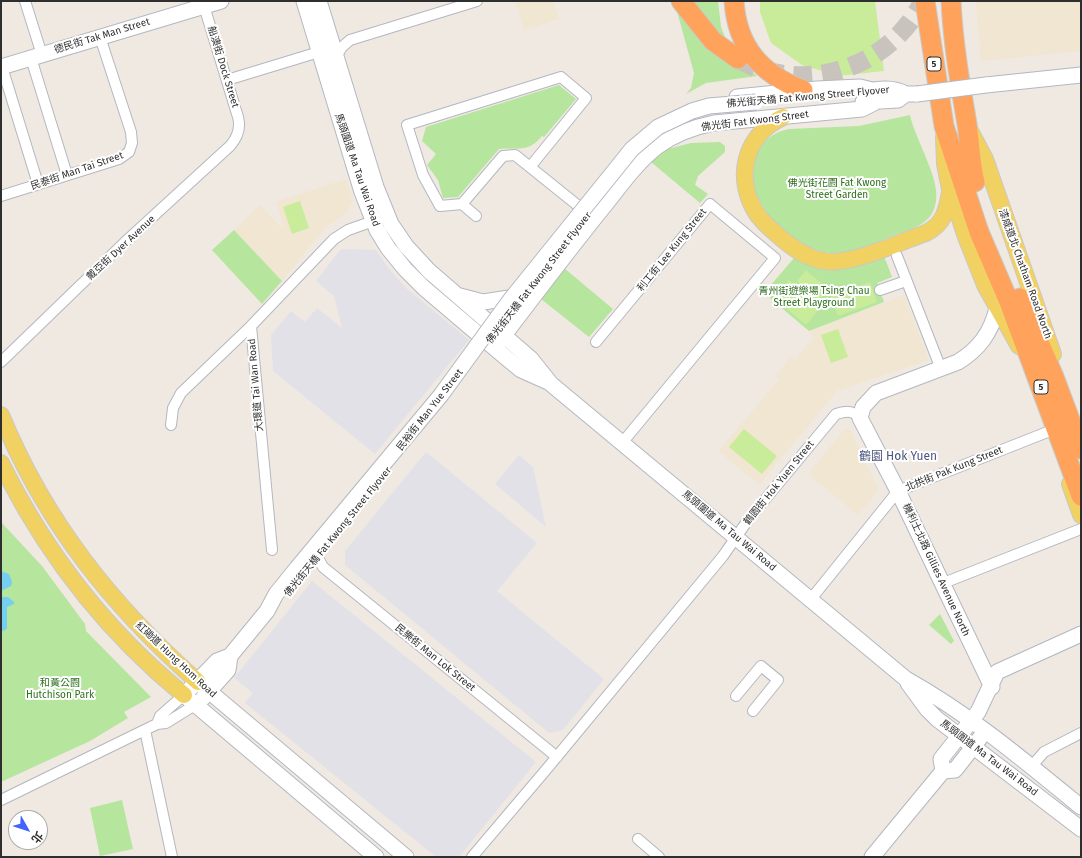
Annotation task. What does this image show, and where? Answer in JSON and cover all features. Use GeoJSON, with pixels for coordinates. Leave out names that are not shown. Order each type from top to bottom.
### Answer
{"type":"FeatureCollection","features":[{"type":"Feature","properties":{"kind":"highway"},"geometry":{"type":"LineString","coordinates":[[681,1],[713,41],[738,59]]}},
{"type":"Feature","properties":{"kind":"highway"},"geometry":{"type":"LineString","coordinates":[[734,1],[738,26],[750,53],[775,77],[803,90]]}},
{"type":"Feature","properties":{"kind":"highway","name":"5"},"geometry":{"type":"LineString","coordinates":[[925,1],[944,126],[979,232],[1047,360],[1081,449]]}},
{"type":"Feature","properties":{"kind":"highway","name":"漆咸道北 Chatham Road North"},"geometry":{"type":"LineString","coordinates":[[951,1],[952,38],[967,124],[970,165],[1003,277]]}},
{"type":"Feature","properties":{"kind":"highway","name":"5"},"geometry":{"type":"LineString","coordinates":[[1003,277],[1026,348],[1081,496]]}},
{"type":"Feature","properties":{"kind":"main road","name":"德民街 Tak Man Street"},"geometry":{"type":"LineString","coordinates":[[2,67],[203,4],[221,1]]}},
{"type":"Feature","properties":{"kind":"main road","name":"馬頭圍道 Ma Tau Wai Road"},"geometry":{"type":"LineString","coordinates":[[304,1],[319,52],[380,218],[428,271],[453,293],[493,337]]}},
{"type":"Feature","properties":{"kind":"main road","name":"馬頭圍道 Ma Tau Wai Road"},"geometry":{"type":"LineString","coordinates":[[319,1],[336,57],[388,248],[405,269],[431,294],[493,337],[531,359],[551,384],[906,679],[937,696],[986,731],[1081,807]]}},
{"type":"Feature","properties":{"kind":"main road","name":"佛光街天橋 Fat Kwong Street Flyover"},"geometry":{"type":"LineString","coordinates":[[190,700],[204,687],[217,661],[230,656],[268,611],[276,594],[300,571],[441,395],[520,288],[636,146],[658,127],[692,110],[709,106],[756,107],[860,94],[898,100],[911,94],[1081,76]]}},
{"type":"Feature","properties":{"kind":"main road"},"geometry":{"type":"LineString","coordinates":[[493,337],[509,298],[584,210],[648,129],[677,111],[711,99],[803,90],[860,87],[873,96]]}},
{"type":"Feature","properties":{"kind":"main road","name":"佛光街 Fat Kwong Street"},"geometry":{"type":"LineString","coordinates":[[493,337],[636,168],[658,146],[671,138],[699,126],[714,123],[862,109],[873,96]]}},
{"type":"Feature","properties":{"kind":"main road"},"geometry":{"type":"LineString","coordinates":[[783,117],[767,126],[753,142],[745,166],[746,189],[750,202],[762,220],[789,245],[809,257],[828,261],[848,260],[926,233],[937,227],[943,219],[950,189]]}},
{"type":"Feature","properties":{"kind":"main road","name":"漆咸道北 Chatham Road North"},"geometry":{"type":"LineString","coordinates":[[967,124],[985,159],[1035,305],[1081,424]]}},
{"type":"Feature","properties":{"kind":"main road"},"geometry":{"type":"LineString","coordinates":[[944,126],[945,164],[950,189],[975,261],[997,308],[1021,350],[1081,514]]}},
{"type":"Feature","properties":{"kind":"main road"},"geometry":{"type":"LineString","coordinates":[[453,293],[483,302],[509,298]]}},
{"type":"Feature","properties":{"kind":"main road"},"geometry":{"type":"LineString","coordinates":[[860,418],[862,407],[876,393],[958,362],[980,345],[991,328],[997,308]]}},
{"type":"Feature","properties":{"kind":"main road","name":"紅磡道 Hung Hom Road"},"geometry":{"type":"LineString","coordinates":[[1,415],[40,496],[74,549],[124,611],[156,644],[204,687],[406,857]]}},
{"type":"Feature","properties":{"kind":"main road","name":"機利士北路 Gillies Avenue North"},"geometry":{"type":"LineString","coordinates":[[860,418],[898,491],[941,584],[992,677]]}},
{"type":"Feature","properties":{"kind":"main road","name":"紅磡道 Hung Hom Road"},"geometry":{"type":"LineString","coordinates":[[1,463],[27,511],[59,561],[83,593],[112,627],[190,700],[376,857]]}},
{"type":"Feature","properties":{"kind":"main road"},"geometry":{"type":"LineString","coordinates":[[943,771],[941,759],[971,721],[992,677],[1081,634]]}},
{"type":"Feature","properties":{"kind":"main road","name":"馬頭圍道 Ma Tau Wai Road"},"geometry":{"type":"LineString","coordinates":[[906,679],[927,709],[959,736],[1081,828]]}},
{"type":"Feature","properties":{"kind":"main road"},"geometry":{"type":"LineString","coordinates":[[875,856],[943,771],[955,770],[986,731]]}},
{"type":"Feature","properties":{"kind":"street"},"geometry":{"type":"LineString","coordinates":[[25,1],[36,57],[67,175]]}},
{"type":"Feature","properties":{"kind":"street"},"geometry":{"type":"LineString","coordinates":[[336,57],[342,47],[350,40],[477,1]]}},
{"type":"Feature","properties":{"kind":"street","name":"船澳街 Dock Street"},"geometry":{"type":"LineString","coordinates":[[203,4],[239,122],[238,132]]}},
{"type":"Feature","properties":{"kind":"street","name":"民泰街 Man Tai Street"},"geometry":{"type":"LineString","coordinates":[[1,196],[125,156],[132,148],[130,132],[100,37]]}},
{"type":"Feature","properties":{"kind":"street"},"geometry":{"type":"LineString","coordinates":[[227,80],[319,52]]}},
{"type":"Feature","properties":{"kind":"street"},"geometry":{"type":"LineString","coordinates":[[2,67],[38,184]]}},
{"type":"Feature","properties":{"kind":"street"},"geometry":{"type":"LineString","coordinates":[[530,167],[586,98],[561,77],[407,125],[423,175],[440,206],[462,204],[503,156],[515,155],[530,167],[584,210]]}},
{"type":"Feature","properties":{"kind":"street","name":"戴亞街 Dyer Avenue"},"geometry":{"type":"LineString","coordinates":[[1,362],[124,244],[230,146],[238,132]]}},
{"type":"Feature","properties":{"kind":"street"},"geometry":{"type":"LineString","coordinates":[[462,204],[476,216]]}},
{"type":"Feature","properties":{"kind":"street","name":"利工街 Lee Kung Street"},"geometry":{"type":"LineString","coordinates":[[596,342],[710,204],[775,258],[622,443]]}},
{"type":"Feature","properties":{"kind":"street","name":"大環道 Tai Wan Road"},"geometry":{"type":"LineString","coordinates":[[273,546],[251,326],[328,244],[348,230],[380,218]]}},
{"type":"Feature","properties":{"kind":"street"},"geometry":{"type":"LineString","coordinates":[[896,256],[941,369]]}},
{"type":"Feature","properties":{"kind":"street"},"geometry":{"type":"LineString","coordinates":[[880,290],[906,281]]}},
{"type":"Feature","properties":{"kind":"street"},"geometry":{"type":"LineString","coordinates":[[171,426],[173,408],[181,393],[251,326]]}},
{"type":"Feature","properties":{"kind":"street","name":"民裕街 Man Yue Street"},"geometry":{"type":"LineString","coordinates":[[316,556],[320,544],[423,420],[472,357],[493,337]]}},
{"type":"Feature","properties":{"kind":"street","name":"鶴園街 Hok Yuen Street"},"geometry":{"type":"LineString","coordinates":[[472,857],[557,757],[723,556],[736,537],[836,414],[847,411],[853,412],[860,418]]}},
{"type":"Feature","properties":{"kind":"street","name":"北拱街 Pak Kung Street"},"geometry":{"type":"LineString","coordinates":[[811,599],[898,491],[1050,431]]}},
{"type":"Feature","properties":{"kind":"street"},"geometry":{"type":"LineString","coordinates":[[941,584],[1081,528]]}},
{"type":"Feature","properties":{"kind":"street","name":"民樂街 Man Lok Street"},"geometry":{"type":"LineString","coordinates":[[316,556],[323,567],[557,757]]}},
{"type":"Feature","properties":{"kind":"street"},"geometry":{"type":"LineString","coordinates":[[736,696],[761,666],[778,680],[753,711]]}},
{"type":"Feature","properties":{"kind":"street"},"geometry":{"type":"LineString","coordinates":[[157,724],[160,716],[190,700]]}},
{"type":"Feature","properties":{"kind":"street"},"geometry":{"type":"LineString","coordinates":[[1,800],[157,724],[166,723],[190,700]]}},
{"type":"Feature","properties":{"kind":"street"},"geometry":{"type":"LineString","coordinates":[[145,730],[172,857]]}},
{"type":"Feature","properties":{"kind":"street"},"geometry":{"type":"LineString","coordinates":[[1031,766],[1044,752],[1081,733]]}},
{"type":"Feature","properties":{"kind":"street"},"geometry":{"type":"LineString","coordinates":[[638,840],[659,857]]}},
{"type":"Feature","properties":{"kind":"shaded area"},"geometry":{"type":"Polygon","coordinates":[[[522,1],[553,1],[559,19],[524,30],[516,3],[522,1]]]}},
{"type":"Feature","properties":{"kind":"shaded area"},"geometry":{"type":"Polygon","coordinates":[[[976,1],[1081,1],[1081,51],[981,61],[976,1]]]}},
{"type":"Feature","properties":{"kind":"shaded area"},"geometry":{"type":"Polygon","coordinates":[[[346,179],[353,200],[346,214],[326,227],[282,281],[234,230],[260,205],[284,230],[276,202],[346,179]]]}},
{"type":"Feature","properties":{"kind":"shaded area"},"geometry":{"type":"Polygon","coordinates":[[[341,249],[376,250],[390,270],[406,288],[469,340],[375,454],[273,371],[271,335],[291,311],[305,322],[317,308],[342,328],[334,296],[316,281],[341,249]]]}},
{"type":"Feature","properties":{"kind":"shaded area"},"geometry":{"type":"Polygon","coordinates":[[[904,295],[929,360],[837,391],[759,485],[719,451],[779,379],[775,376],[791,357],[795,360],[813,338],[809,331],[904,295]]]}},
{"type":"Feature","properties":{"kind":"shaded area"},"geometry":{"type":"Polygon","coordinates":[[[845,429],[851,431],[879,490],[858,515],[808,474],[845,429]]]}},
{"type":"Feature","properties":{"kind":"shaded area"},"geometry":{"type":"Polygon","coordinates":[[[426,452],[537,543],[497,591],[604,679],[563,730],[549,733],[345,565],[345,551],[426,452]]]}},
{"type":"Feature","properties":{"kind":"shaded area"},"geometry":{"type":"Polygon","coordinates":[[[519,455],[533,467],[546,527],[495,484],[519,455]]]}},
{"type":"Feature","properties":{"kind":"shaded area"},"geometry":{"type":"Polygon","coordinates":[[[312,581],[536,762],[459,857],[436,857],[245,703],[253,693],[234,678],[312,581]]]}},
{"type":"Feature","properties":{"kind":"green space"},"geometry":{"type":"Polygon","coordinates":[[[691,1],[718,1],[721,27],[728,45],[691,1]]]}},
{"type":"Feature","properties":{"kind":"green space"},"geometry":{"type":"Polygon","coordinates":[[[760,1],[875,1],[884,71],[839,76],[802,65],[771,43],[760,12],[760,1]]]}},
{"type":"Feature","properties":{"kind":"green space"},"geometry":{"type":"Polygon","coordinates":[[[675,4],[757,76],[706,83],[686,94],[691,88],[694,73],[675,4]]]}},
{"type":"Feature","properties":{"kind":"green space"},"geometry":{"type":"Polygon","coordinates":[[[559,85],[576,99],[544,137],[542,136],[528,147],[499,149],[458,197],[443,198],[438,180],[427,165],[436,154],[422,141],[426,127],[559,85]]]}},
{"type":"Feature","properties":{"kind":"green space","name":"佛光街花園 Fat Kwong Street Garden"},"geometry":{"type":"Polygon","coordinates":[[[910,115],[931,170],[936,192],[934,209],[927,220],[922,224],[864,247],[848,252],[832,253],[816,250],[800,242],[784,231],[770,217],[760,201],[753,184],[752,167],[758,150],[768,139],[779,132],[789,129],[859,126],[910,115]]]}},
{"type":"Feature","properties":{"kind":"green space"},"geometry":{"type":"Polygon","coordinates":[[[720,142],[725,146],[725,152],[698,176],[695,185],[708,194],[700,203],[651,162],[668,149],[691,143],[720,142]]]}},
{"type":"Feature","properties":{"kind":"green space"},"geometry":{"type":"Polygon","coordinates":[[[300,201],[309,228],[292,234],[283,207],[300,201]]]}},
{"type":"Feature","properties":{"kind":"green space"},"geometry":{"type":"Polygon","coordinates":[[[234,230],[282,281],[262,304],[212,250],[234,230]]]}},
{"type":"Feature","properties":{"kind":"green space","name":"青州街遊樂場 Tsing Chau Street Playground"},"geometry":{"type":"Polygon","coordinates":[[[884,256],[892,277],[877,283],[884,302],[809,331],[764,293],[794,258],[817,268],[839,269],[884,256]]]}},
{"type":"Feature","properties":{"kind":"green space"},"geometry":{"type":"Polygon","coordinates":[[[564,268],[613,309],[589,337],[541,299],[564,268]]]}},
{"type":"Feature","properties":{"kind":"green space"},"geometry":{"type":"Polygon","coordinates":[[[806,270],[828,289],[819,300],[797,281],[806,270]]]}},
{"type":"Feature","properties":{"kind":"green space"},"geometry":{"type":"Polygon","coordinates":[[[789,280],[821,307],[806,325],[773,297],[789,280]]]}},
{"type":"Feature","properties":{"kind":"green space"},"geometry":{"type":"Polygon","coordinates":[[[870,282],[877,302],[838,316],[831,296],[870,282]]]}},
{"type":"Feature","properties":{"kind":"green space"},"geometry":{"type":"Polygon","coordinates":[[[838,329],[848,357],[831,363],[821,335],[838,329]]]}},
{"type":"Feature","properties":{"kind":"green space"},"geometry":{"type":"Polygon","coordinates":[[[744,429],[777,456],[762,474],[729,447],[744,429]]]}},
{"type":"Feature","properties":{"kind":"green space","name":"和黃公園 Hutchison Park"},"geometry":{"type":"Polygon","coordinates":[[[1,522],[42,566],[85,624],[86,631],[151,697],[124,712],[128,718],[90,741],[1,782],[1,522]]]}},
{"type":"Feature","properties":{"kind":"green space"},"geometry":{"type":"Polygon","coordinates":[[[940,614],[954,641],[951,644],[929,625],[940,614]]]}},
{"type":"Feature","properties":{"kind":"green space"},"geometry":{"type":"Polygon","coordinates":[[[122,800],[133,849],[100,856],[90,808],[122,800]]]}},
{"type":"Feature","properties":{"kind":"water"},"geometry":{"type":"Polygon","coordinates":[[[1,571],[9,574],[12,582],[11,586],[1,591],[1,571]]]}},
{"type":"Feature","properties":{"kind":"water"},"geometry":{"type":"Polygon","coordinates":[[[1,597],[8,597],[14,602],[14,604],[7,607],[7,628],[4,631],[1,630],[1,597]]]}},
{"type":"Feature","properties":{"kind":"tunnel"},"geometry":{"type":"LineString","coordinates":[[738,59],[764,70],[790,75],[817,75],[842,69],[867,59],[889,44],[908,25],[923,1]]}},
{"type":"Feature","properties":{"kind":"district","name":"鶴園 Hok Yuen"},"geometry":{"type":"Point","coordinates":[898,457]}}]}
